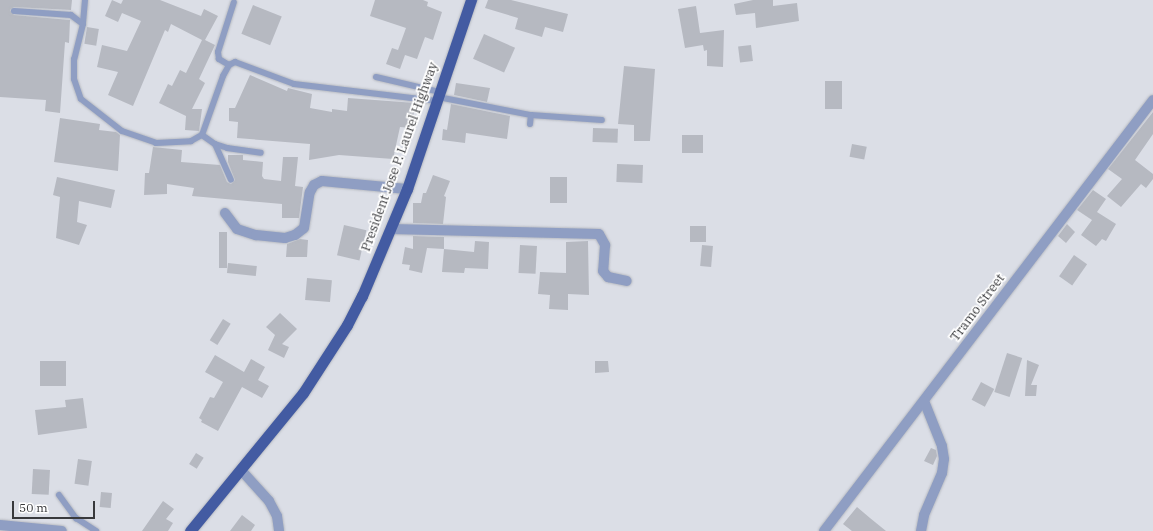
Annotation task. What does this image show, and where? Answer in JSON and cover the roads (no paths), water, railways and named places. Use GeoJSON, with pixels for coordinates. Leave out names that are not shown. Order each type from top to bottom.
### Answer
{"type":"FeatureCollection","features":[{"type":"Feature","properties":{"kind":"highway","name":"President Jose P. Laurel Highway"},"geometry":{"type":"LineString","coordinates":[[190,531],[303,393],[347,325],[391,229],[439,97],[471,0]]}},
{"type":"Feature","properties":{"kind":"street","name":"Tramo Street"},"geometry":{"type":"LineString","coordinates":[[824,531],[1153,100]]}},
{"type":"Feature","properties":{"kind":"street"},"geometry":{"type":"LineString","coordinates":[[224,213],[238,229],[256,235],[285,238],[295,235],[304,228],[310,192],[314,185],[322,181],[406,189]]}},
{"type":"Feature","properties":{"kind":"street"},"geometry":{"type":"LineString","coordinates":[[391,229],[600,234],[605,245],[603,271],[608,278],[627,281]]}},
{"type":"Feature","properties":{"kind":"street"},"geometry":{"type":"LineString","coordinates":[[921,531],[924,515],[942,473],[944,459],[942,446],[924,400]]}},
{"type":"Feature","properties":{"kind":"street"},"geometry":{"type":"LineString","coordinates":[[241,470],[269,501],[277,516],[279,531]]}},
{"type":"Feature","properties":{"kind":"street"},"geometry":{"type":"LineString","coordinates":[[0,525],[62,531]]}},
{"type":"Feature","properties":{"kind":"lane"},"geometry":{"type":"LineString","coordinates":[[85,0],[83,24],[74,59],[74,79],[81,99],[122,131],[156,144],[191,140],[202,134],[229,65],[235,62],[294,84],[439,97],[531,115],[602,120]]}},
{"type":"Feature","properties":{"kind":"lane"},"geometry":{"type":"LineString","coordinates":[[229,65],[219,59],[218,52],[234,2]]}},
{"type":"Feature","properties":{"kind":"lane"},"geometry":{"type":"LineString","coordinates":[[14,11],[70,15],[83,24]]}},
{"type":"Feature","properties":{"kind":"lane"},"geometry":{"type":"LineString","coordinates":[[376,77],[439,97]]}},
{"type":"Feature","properties":{"kind":"lane"},"geometry":{"type":"LineString","coordinates":[[530,124],[531,115]]}},
{"type":"Feature","properties":{"kind":"lane"},"geometry":{"type":"LineString","coordinates":[[202,134],[215,144],[261,153]]}},
{"type":"Feature","properties":{"kind":"lane"},"geometry":{"type":"LineString","coordinates":[[215,144],[231,180]]}},
{"type":"Feature","properties":{"kind":"lane"},"geometry":{"type":"LineString","coordinates":[[59,495],[76,518],[96,531]]}}]}
